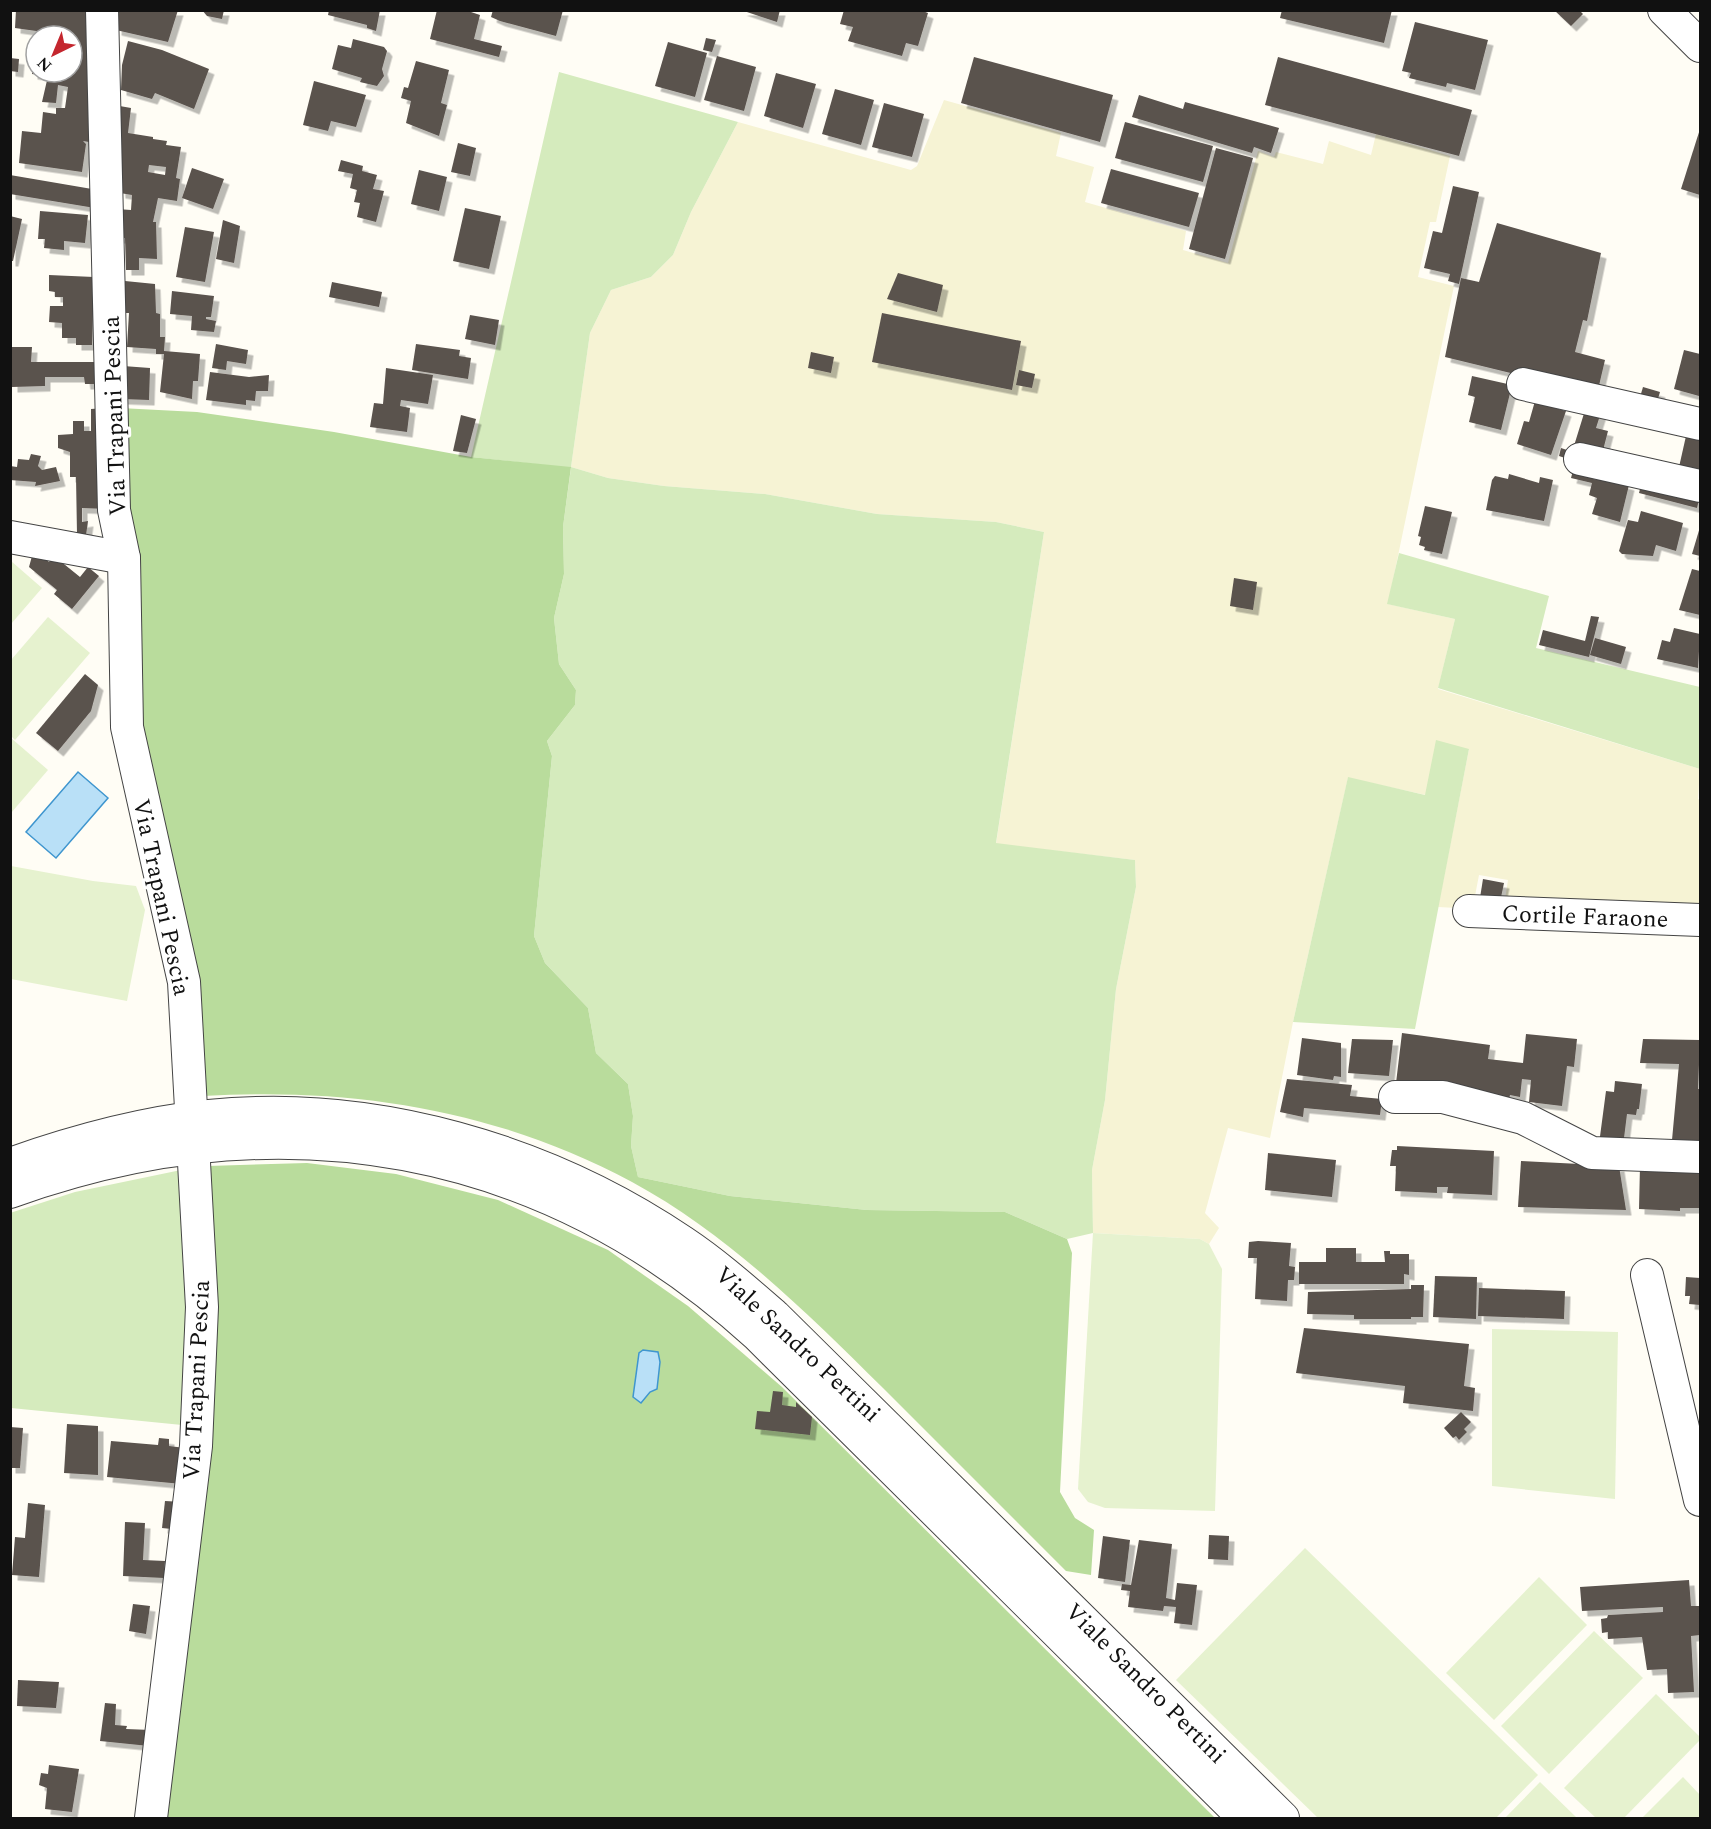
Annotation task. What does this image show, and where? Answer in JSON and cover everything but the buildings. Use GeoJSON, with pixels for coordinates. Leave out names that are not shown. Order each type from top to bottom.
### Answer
{"type":"FeatureCollection","features":[{"type":"Feature","properties":{"kind":"street","name":"Via Trapani Pescia"},"geometry":{"type":"LineString","coordinates":[[102,10],[114,510],[124,558],[127,727],[184,982],[202,1307],[196,1446],[151,1818]]}},
{"type":"Feature","properties":{"kind":"street"},"geometry":{"type":"LineString","coordinates":[[1664,10],[1701,46]]}},
{"type":"Feature","properties":{"kind":"street"},"geometry":{"type":"LineString","coordinates":[[1523,384],[1701,424]]}},
{"type":"Feature","properties":{"kind":"street"},"geometry":{"type":"LineString","coordinates":[[1580,459],[1701,486]]}},
{"type":"Feature","properties":{"kind":"street"},"geometry":{"type":"LineString","coordinates":[[10,537],[124,558]]}},
{"type":"Feature","properties":{"kind":"street","name":"Cortile Faraone"},"geometry":{"type":"LineString","coordinates":[[1468,911],[1701,920]]}},
{"type":"Feature","properties":{"kind":"street"},"geometry":{"type":"LineString","coordinates":[[1395,1097],[1443,1097],[1523,1118],[1592,1153],[1701,1157]]}},
{"type":"Feature","properties":{"kind":"street","name":"Viale Sandro Pertini"},"geometry":{"type":"LineString","coordinates":[[10,1192],[106,1163],[244,1114],[313,1115],[389,1123],[433,1132],[515,1158],[563,1177],[633,1212],[683,1242],[719,1268],[775,1316],[1283,1818]]}},
{"type":"Feature","properties":{"kind":"street","name":"Viale Sandro Pertini"},"geometry":{"type":"LineString","coordinates":[[10,1164],[98,1136],[193,1132],[248,1142],[319,1143],[367,1148],[445,1163],[484,1175],[558,1204],[660,1258],[695,1283],[757,1335],[1244,1818]]}},
{"type":"Feature","properties":{"kind":"street"},"geometry":{"type":"LineString","coordinates":[[1647,1275],[1701,1500]]}},
{"type":"Feature","properties":{"kind":"shaded area"},"geometry":{"type":"Polygon","coordinates":[[[944,100],[1061,133],[1056,156],[1094,167],[1085,202],[1186,231],[1183,250],[1228,263],[1258,151],[1274,157],[1276,152],[1323,164],[1329,141],[1371,155],[1376,134],[1450,156],[1436,222],[1430,222],[1418,277],[1454,286],[1388,604],[1455,619],[1438,689],[1700,769],[1698,799],[1700,800],[1700,913],[1504,906],[1508,880],[1479,875],[1474,901],[1457,908],[1438,907],[1469,749],[1426,795],[1348,778],[1293,1022],[1270,1138],[1228,1128],[1205,1213],[1219,1228],[1209,1244],[1200,1239],[1093,1233],[1092,1170],[1105,1100],[1116,989],[1136,887],[1135,860],[996,844],[1044,532],[996,522],[877,514],[765,494],[664,486],[608,478],[571,467],[590,333],[611,290],[651,277],[673,255],[691,212],[738,122],[911,170],[917,166],[944,100]]]}},
{"type":"Feature","properties":{"kind":"green space"},"geometry":{"type":"Polygon","coordinates":[[[559,72],[738,122],[691,212],[673,255],[651,277],[611,290],[590,333],[571,467],[608,478],[664,486],[765,494],[877,514],[996,522],[1044,532],[996,843],[1135,860],[1136,887],[1116,989],[1105,1100],[1092,1170],[1093,1233],[1067,1239],[1005,1212],[867,1210],[730,1196],[638,1177],[631,1146],[633,1116],[628,1084],[596,1053],[588,1008],[545,963],[534,936],[552,756],[547,741],[575,705],[576,690],[559,664],[554,618],[564,574],[563,527],[571,468],[471,457],[559,72]]]}},
{"type":"Feature","properties":{"kind":"green space"},"geometry":{"type":"Polygon","coordinates":[[[120,408],[197,412],[334,432],[471,457],[571,467],[563,527],[564,574],[554,618],[559,664],[576,690],[575,705],[547,741],[552,756],[534,936],[545,963],[588,1008],[596,1053],[628,1084],[633,1116],[631,1146],[638,1177],[730,1196],[867,1210],[1005,1212],[1067,1239],[1072,1253],[1060,1492],[1075,1518],[1094,1530],[1091,1575],[1066,1571],[854,1359],[765,1276],[701,1225],[632,1182],[581,1157],[530,1137],[477,1121],[424,1109],[370,1100],[315,1096],[259,1094],[203,1096],[143,767],[124,506],[120,408]]]}},
{"type":"Feature","properties":{"kind":"green space"},"geometry":{"type":"Polygon","coordinates":[[[1399,553],[1549,596],[1536,648],[1700,687],[1700,769],[1438,688],[1455,619],[1387,604],[1399,553]]]}},
{"type":"Feature","properties":{"kind":"green space"},"geometry":{"type":"Polygon","coordinates":[[[11,561],[42,588],[11,624],[11,561]]]}},
{"type":"Feature","properties":{"kind":"green space"},"geometry":{"type":"Polygon","coordinates":[[[48,617],[90,653],[15,740],[11,736],[11,660],[48,617]]]}},
{"type":"Feature","properties":{"kind":"green space"},"geometry":{"type":"Polygon","coordinates":[[[11,738],[48,770],[11,813],[11,738]]]}},
{"type":"Feature","properties":{"kind":"green space"},"geometry":{"type":"Polygon","coordinates":[[[1436,740],[1469,749],[1415,1029],[1293,1022],[1348,777],[1425,795],[1436,740]]]}},
{"type":"Feature","properties":{"kind":"green space"},"geometry":{"type":"Polygon","coordinates":[[[11,866],[93,881],[136,886],[145,910],[127,1001],[11,979],[11,866]]]}},
{"type":"Feature","properties":{"kind":"green space"},"geometry":{"type":"Polygon","coordinates":[[[307,1163],[396,1174],[498,1200],[608,1250],[688,1306],[782,1387],[1215,1818],[162,1818],[208,1166],[307,1163]]]}},
{"type":"Feature","properties":{"kind":"green space"},"geometry":{"type":"Polygon","coordinates":[[[181,1170],[188,1284],[182,1425],[11,1408],[10,1213],[75,1192],[181,1170]]]}},
{"type":"Feature","properties":{"kind":"green space"},"geometry":{"type":"Polygon","coordinates":[[[1093,1233],[1200,1239],[1209,1244],[1222,1269],[1215,1511],[1105,1508],[1088,1502],[1078,1489],[1093,1233]]]}},
{"type":"Feature","properties":{"kind":"green space"},"geometry":{"type":"Polygon","coordinates":[[[1492,1329],[1618,1332],[1615,1499],[1492,1486],[1492,1329]]]}},
{"type":"Feature","properties":{"kind":"green space"},"geometry":{"type":"Polygon","coordinates":[[[1305,1548],[1538,1775],[1496,1818],[1318,1818],[1176,1680],[1305,1548]]]}},
{"type":"Feature","properties":{"kind":"green space"},"geometry":{"type":"Polygon","coordinates":[[[1539,1577],[1587,1625],[1494,1720],[1446,1673],[1539,1577]]]}},
{"type":"Feature","properties":{"kind":"green space"},"geometry":{"type":"Polygon","coordinates":[[[1594,1631],[1643,1678],[1549,1774],[1501,1726],[1594,1631]]]}},
{"type":"Feature","properties":{"kind":"green space"},"geometry":{"type":"Polygon","coordinates":[[[1656,1694],[1700,1737],[1700,1740],[1624,1818],[1596,1818],[1564,1788],[1656,1694]]]}},
{"type":"Feature","properties":{"kind":"green space"},"geometry":{"type":"Polygon","coordinates":[[[1683,1777],[1700,1795],[1700,1818],[1642,1818],[1683,1777]]]}},
{"type":"Feature","properties":{"kind":"green space"},"geometry":{"type":"Polygon","coordinates":[[[1540,1782],[1577,1818],[1505,1818],[1540,1782]]]}},
{"type":"Feature","properties":{"kind":"water"},"geometry":{"type":"Polygon","coordinates":[[[78,772],[108,798],[56,858],[26,832],[78,772]]]}},
{"type":"Feature","properties":{"kind":"water"},"geometry":{"type":"Polygon","coordinates":[[[643,1350],[658,1352],[660,1362],[657,1389],[650,1392],[641,1403],[633,1397],[639,1353],[643,1350]]]}}]}
